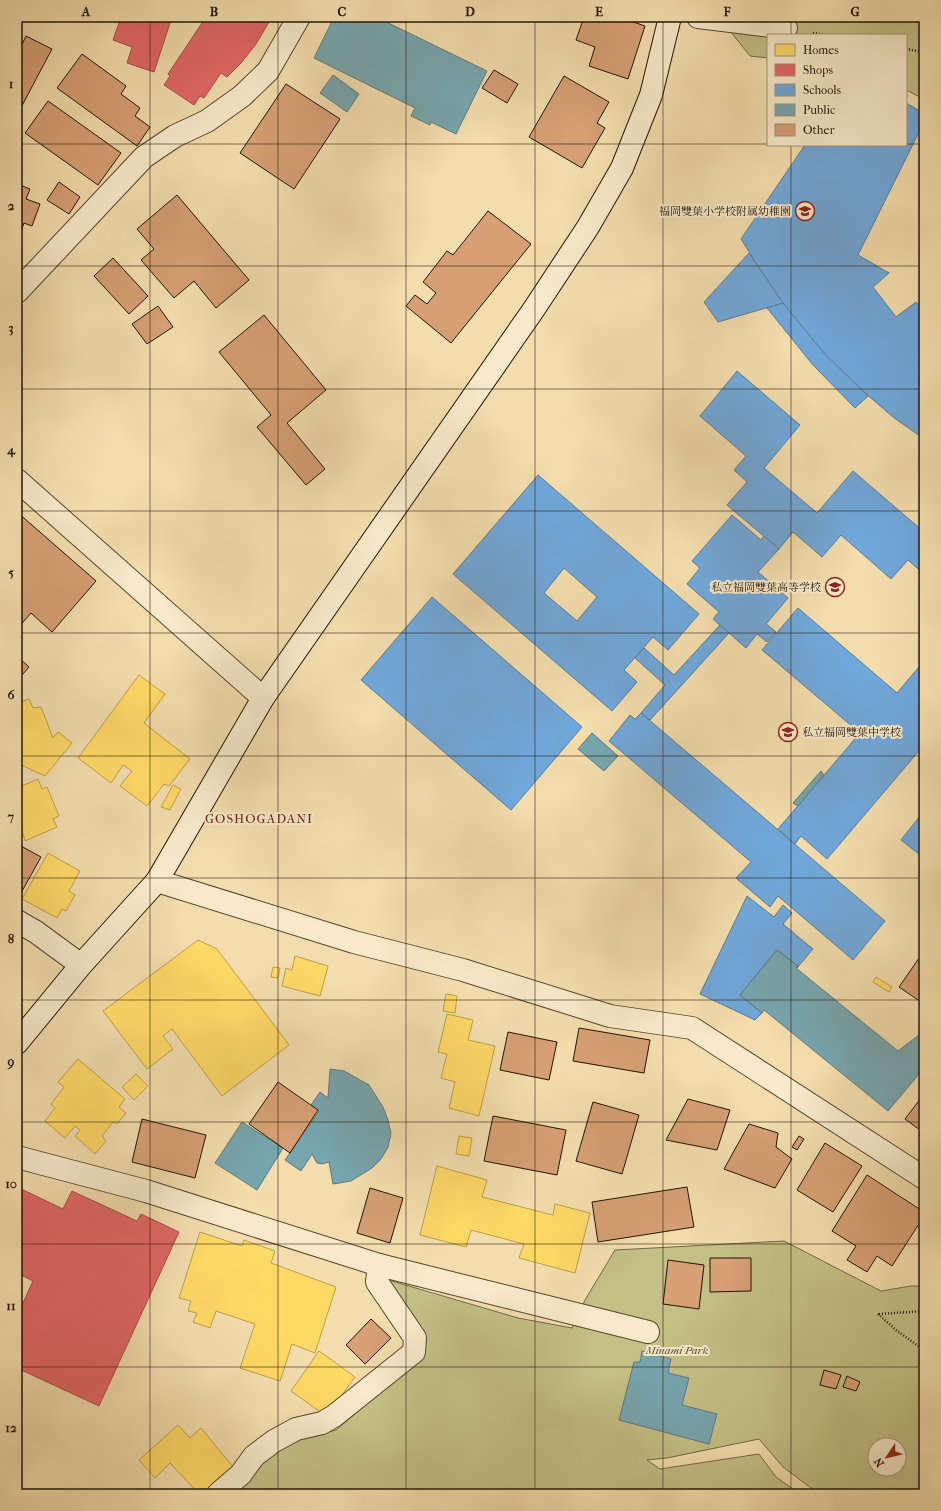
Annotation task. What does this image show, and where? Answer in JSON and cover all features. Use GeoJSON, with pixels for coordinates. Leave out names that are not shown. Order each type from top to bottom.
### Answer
{"type":"FeatureCollection","features":[{"type":"Feature","properties":{"kind":"street"},"geometry":{"type":"LineString","coordinates":[[17,292],[144,157],[175,136],[207,121],[242,96],[268,70],[299,17]]}},
{"type":"Feature","properties":{"kind":"street"},"geometry":{"type":"LineString","coordinates":[[17,1043],[81,965],[157,881],[263,698],[534,308],[588,227],[622,168],[648,103],[670,17]]}},
{"type":"Feature","properties":{"kind":"street"},"geometry":{"type":"LineString","coordinates":[[698,17],[786,28]]}},
{"type":"Feature","properties":{"kind":"street"},"geometry":{"type":"LineString","coordinates":[[17,480],[263,698]]}},
{"type":"Feature","properties":{"kind":"street"},"geometry":{"type":"LineString","coordinates":[[157,881],[354,942],[463,970],[610,1016],[692,1028],[924,1178]]}},
{"type":"Feature","properties":{"kind":"street"},"geometry":{"type":"LineString","coordinates":[[17,921],[36,932],[81,965]]}},
{"type":"Feature","properties":{"kind":"street"},"geometry":{"type":"LineString","coordinates":[[17,1157],[146,1191],[379,1265],[648,1332]]}},
{"type":"Feature","properties":{"kind":"street"},"geometry":{"type":"LineString","coordinates":[[218,1494],[241,1474],[254,1456],[274,1441],[296,1429],[322,1423],[334,1416],[414,1352],[415,1338],[377,1282],[379,1265]]}},
{"type":"Feature","properties":{"kind":"path"},"geometry":{"type":"LineString","coordinates":[[907,49],[924,52]]}},
{"type":"Feature","properties":{"kind":"path"},"geometry":{"type":"LineString","coordinates":[[924,1311],[878,1314],[896,1330],[924,1350]]}},
{"type":"Feature","properties":{"kind":"green space"},"geometry":{"type":"Polygon","coordinates":[[[719,17],[924,17],[924,99],[907,90],[907,34],[767,34],[767,58],[750,56],[719,17]]]}},
{"type":"Feature","properties":{"kind":"green space","name":"Minami Park"},"geometry":{"type":"Polygon","coordinates":[[[784,1241],[881,1291],[911,1286],[924,1286],[924,1494],[819,1494],[783,1467],[759,1439],[667,1458],[647,1460],[660,1469],[759,1454],[776,1477],[800,1494],[226,1494],[277,1447],[298,1439],[336,1430],[425,1354],[426,1340],[385,1279],[518,1318],[572,1328],[585,1300],[615,1250],[784,1241]]]}},
{"type":"Feature","properties":{"kind":"building: Homes"},"geometry":{"type":"Polygon","coordinates":[[[139,675],[165,694],[144,723],[190,759],[169,786],[164,784],[147,806],[120,786],[132,771],[123,765],[111,783],[78,758],[139,675]]]}},
{"type":"Feature","properties":{"kind":"building: Homes"},"geometry":{"type":"Polygon","coordinates":[[[29,699],[33,708],[41,707],[53,738],[58,732],[72,743],[45,776],[17,763],[17,703],[29,699]]]}},
{"type":"Feature","properties":{"kind":"building: Homes"},"geometry":{"type":"Polygon","coordinates":[[[38,779],[42,789],[47,787],[59,816],[53,819],[57,827],[25,841],[22,830],[17,832],[17,788],[38,779]]]}},
{"type":"Feature","properties":{"kind":"building: Homes"},"geometry":{"type":"Polygon","coordinates":[[[173,785],[181,789],[170,810],[161,807],[173,785]]]}},
{"type":"Feature","properties":{"kind":"building: Homes"},"geometry":{"type":"Polygon","coordinates":[[[48,853],[80,871],[69,891],[75,895],[66,911],[62,909],[57,918],[22,899],[48,853]]]}},
{"type":"Feature","properties":{"kind":"building: Homes"},"geometry":{"type":"Polygon","coordinates":[[[198,940],[217,949],[289,1045],[222,1096],[172,1029],[163,1036],[173,1049],[147,1069],[103,1011],[198,940]]]}},
{"type":"Feature","properties":{"kind":"building: Homes"},"geometry":{"type":"Polygon","coordinates":[[[295,956],[328,966],[320,996],[282,986],[286,968],[292,970],[295,956]]]}},
{"type":"Feature","properties":{"kind":"building: Homes"},"geometry":{"type":"Polygon","coordinates":[[[273,967],[280,968],[278,978],[271,977],[273,967]]]}},
{"type":"Feature","properties":{"kind":"building: Homes"},"geometry":{"type":"Polygon","coordinates":[[[876,977],[892,987],[889,992],[873,982],[876,977]]]}},
{"type":"Feature","properties":{"kind":"building: Homes"},"geometry":{"type":"Polygon","coordinates":[[[446,994],[457,996],[455,1013],[443,1011],[446,994]]]}},
{"type":"Feature","properties":{"kind":"building: Homes"},"geometry":{"type":"Polygon","coordinates":[[[447,1014],[473,1020],[468,1040],[495,1046],[479,1116],[449,1108],[455,1082],[441,1078],[447,1054],[438,1052],[447,1014]]]}},
{"type":"Feature","properties":{"kind":"building: Homes"},"geometry":{"type":"Polygon","coordinates":[[[78,1059],[125,1099],[119,1107],[126,1113],[117,1124],[113,1122],[102,1136],[106,1141],[95,1154],[75,1136],[80,1130],[75,1126],[65,1138],[45,1121],[55,1108],[51,1104],[64,1087],[58,1082],[78,1059]]]}},
{"type":"Feature","properties":{"kind":"building: Homes"},"geometry":{"type":"Polygon","coordinates":[[[136,1074],[148,1086],[134,1100],[122,1087],[136,1074]]]}},
{"type":"Feature","properties":{"kind":"building: Homes"},"geometry":{"type":"Polygon","coordinates":[[[459,1136],[472,1138],[469,1156],[456,1154],[459,1136]]]}},
{"type":"Feature","properties":{"kind":"building: Homes"},"geometry":{"type":"Polygon","coordinates":[[[437,1166],[487,1180],[482,1197],[553,1215],[555,1204],[590,1213],[575,1273],[519,1258],[524,1244],[471,1230],[466,1247],[420,1235],[437,1166]]]}},
{"type":"Feature","properties":{"kind":"building: Homes"},"geometry":{"type":"Polygon","coordinates":[[[200,1232],[242,1246],[244,1240],[275,1251],[271,1263],[336,1287],[315,1353],[292,1344],[280,1381],[240,1368],[255,1324],[216,1311],[210,1328],[193,1322],[197,1313],[188,1311],[191,1301],[179,1298],[200,1232]]]}},
{"type":"Feature","properties":{"kind":"building: Homes"},"geometry":{"type":"Polygon","coordinates":[[[319,1351],[355,1377],[324,1420],[316,1415],[319,1411],[291,1391],[319,1351]]]}},
{"type":"Feature","properties":{"kind":"building: Homes"},"geometry":{"type":"Polygon","coordinates":[[[178,1425],[190,1438],[201,1428],[234,1468],[204,1494],[199,1494],[170,1463],[155,1478],[139,1460],[178,1425]]]}},
{"type":"Feature","properties":{"kind":"building: Shops"},"geometry":{"type":"Polygon","coordinates":[[[121,17],[172,17],[154,72],[127,63],[132,47],[113,40],[121,17]]]}},
{"type":"Feature","properties":{"kind":"building: Shops"},"geometry":{"type":"Polygon","coordinates":[[[206,17],[272,17],[256,44],[241,63],[227,77],[221,73],[204,98],[200,96],[194,105],[164,85],[170,76],[168,74],[206,17]]]}},
{"type":"Feature","properties":{"kind":"building: Shops"},"geometry":{"type":"Polygon","coordinates":[[[17,1187],[63,1209],[72,1191],[137,1221],[141,1214],[179,1232],[99,1406],[17,1368],[17,1316],[33,1281],[17,1273],[17,1187]]]}},
{"type":"Feature","properties":{"kind":"building: Schools"},"geometry":{"type":"Polygon","coordinates":[[[907,104],[924,113],[924,122],[858,255],[889,273],[873,287],[896,317],[916,302],[924,311],[924,439],[893,417],[857,386],[824,353],[793,318],[741,239],[804,146],[907,146],[907,104]]]}},
{"type":"Feature","properties":{"kind":"building: Schools"},"geometry":{"type":"Polygon","coordinates":[[[749,253],[783,303],[718,322],[704,302],[749,253]]]}},
{"type":"Feature","properties":{"kind":"building: Schools"},"geometry":{"type":"Polygon","coordinates":[[[783,303],[824,353],[868,396],[855,408],[813,365],[767,308],[783,303]]]}},
{"type":"Feature","properties":{"kind":"building: Schools"},"geometry":{"type":"Polygon","coordinates":[[[737,371],[800,425],[764,468],[817,513],[853,471],[924,532],[924,574],[908,560],[891,579],[841,535],[822,557],[793,532],[779,549],[727,505],[747,482],[734,470],[746,456],[700,416],[737,371]]]}},
{"type":"Feature","properties":{"kind":"building: Schools"},"geometry":{"type":"Polygon","coordinates":[[[538,475],[699,614],[668,650],[653,637],[624,670],[637,682],[612,711],[453,574],[538,475]],[[564,568],[544,593],[577,621],[597,597],[564,568]]]}},
{"type":"Feature","properties":{"kind":"building: Schools"},"geometry":{"type":"Polygon","coordinates":[[[732,515],[761,540],[764,536],[779,549],[758,572],[788,598],[766,624],[776,632],[767,642],[757,634],[746,648],[713,619],[719,612],[687,584],[700,568],[692,561],[732,515]]]}},
{"type":"Feature","properties":{"kind":"building: Schools"},"geometry":{"type":"Polygon","coordinates":[[[432,597],[582,727],[511,810],[361,680],[432,597]]]}},
{"type":"Feature","properties":{"kind":"building: Schools"},"geometry":{"type":"Polygon","coordinates":[[[798,608],[897,693],[924,661],[924,745],[827,859],[801,836],[795,844],[778,829],[860,733],[762,650],[798,608]]]}},
{"type":"Feature","properties":{"kind":"building: Schools"},"geometry":{"type":"Polygon","coordinates":[[[720,625],[729,633],[650,720],[641,713],[665,685],[635,658],[644,648],[674,675],[720,625]]]}},
{"type":"Feature","properties":{"kind":"building: Schools"},"geometry":{"type":"Polygon","coordinates":[[[641,713],[885,921],[853,960],[778,896],[770,907],[736,878],[751,862],[609,741],[630,715],[635,719],[641,713]]]}},
{"type":"Feature","properties":{"kind":"building: Schools"},"geometry":{"type":"Polygon","coordinates":[[[924,811],[924,858],[901,840],[924,811]]]}},
{"type":"Feature","properties":{"kind":"building: Schools"},"geometry":{"type":"Polygon","coordinates":[[[747,896],[774,917],[783,905],[792,913],[783,924],[813,949],[797,968],[798,966],[777,950],[740,995],[762,1013],[755,1020],[700,994],[747,896]]]}},
{"type":"Feature","properties":{"kind":"building: Public"},"geometry":{"type":"Polygon","coordinates":[[[334,17],[376,17],[487,71],[456,134],[431,122],[430,125],[411,116],[415,108],[314,58],[334,17]]]}},
{"type":"Feature","properties":{"kind":"building: Public"},"geometry":{"type":"Polygon","coordinates":[[[333,75],[359,94],[347,112],[320,93],[333,75]]]}},
{"type":"Feature","properties":{"kind":"building: Public"},"geometry":{"type":"Polygon","coordinates":[[[592,733],[618,756],[604,771],[578,749],[592,733]]]}},
{"type":"Feature","properties":{"kind":"building: Public"},"geometry":{"type":"Polygon","coordinates":[[[821,771],[824,775],[798,806],[793,803],[821,771]]]}},
{"type":"Feature","properties":{"kind":"building: Public"},"geometry":{"type":"Polygon","coordinates":[[[777,950],[798,966],[796,968],[898,1051],[919,1035],[924,1038],[924,1068],[888,1111],[764,1010],[762,1013],[740,995],[777,950]]]}},
{"type":"Feature","properties":{"kind":"building: Public"},"geometry":{"type":"Polygon","coordinates":[[[330,1069],[344,1071],[369,1085],[383,1107],[391,1134],[388,1147],[381,1159],[372,1168],[351,1181],[333,1184],[329,1162],[322,1164],[317,1163],[312,1154],[301,1171],[285,1160],[319,1111],[311,1105],[320,1092],[328,1098],[330,1069]]]}},
{"type":"Feature","properties":{"kind":"building: Public"},"geometry":{"type":"Polygon","coordinates":[[[242,1122],[283,1148],[257,1190],[215,1163],[242,1122]]]}},
{"type":"Feature","properties":{"kind":"building: Public"},"geometry":{"type":"Polygon","coordinates":[[[642,1351],[671,1359],[668,1373],[689,1378],[682,1405],[717,1414],[709,1444],[619,1420],[634,1362],[640,1362],[642,1351]]]}},
{"type":"Feature","properties":{"kind":"building: Other"},"geometry":{"type":"Polygon","coordinates":[[[584,17],[619,17],[645,26],[628,79],[589,66],[595,47],[576,40],[584,17]]]}},
{"type":"Feature","properties":{"kind":"building: Other"},"geometry":{"type":"Polygon","coordinates":[[[26,36],[52,49],[17,115],[17,55],[26,36]]]}},
{"type":"Feature","properties":{"kind":"building: Other"},"geometry":{"type":"Polygon","coordinates":[[[82,54],[126,86],[121,94],[140,108],[135,116],[150,127],[137,146],[57,88],[82,54]]]}},
{"type":"Feature","properties":{"kind":"building: Other"},"geometry":{"type":"Polygon","coordinates":[[[494,70],[518,84],[507,103],[482,88],[494,70]]]}},
{"type":"Feature","properties":{"kind":"building: Other"},"geometry":{"type":"Polygon","coordinates":[[[564,76],[609,102],[597,123],[605,128],[582,168],[529,137],[564,76]]]}},
{"type":"Feature","properties":{"kind":"building: Other"},"geometry":{"type":"Polygon","coordinates":[[[286,84],[340,119],[294,189],[240,153],[286,84]]]}},
{"type":"Feature","properties":{"kind":"building: Other"},"geometry":{"type":"Polygon","coordinates":[[[48,101],[121,153],[98,185],[25,133],[48,101]]]}},
{"type":"Feature","properties":{"kind":"building: Other"},"geometry":{"type":"Polygon","coordinates":[[[59,182],[80,197],[69,214],[47,200],[59,182]]]}},
{"type":"Feature","properties":{"kind":"building: Other"},"geometry":{"type":"Polygon","coordinates":[[[17,184],[30,189],[26,199],[40,204],[32,226],[24,223],[18,240],[17,184]]]}},
{"type":"Feature","properties":{"kind":"building: Other"},"geometry":{"type":"Polygon","coordinates":[[[177,195],[249,280],[216,308],[194,281],[174,298],[141,260],[154,249],[137,229],[177,195]]]}},
{"type":"Feature","properties":{"kind":"building: Other"},"geometry":{"type":"Polygon","coordinates":[[[488,211],[531,244],[451,343],[406,306],[415,295],[427,304],[436,293],[423,282],[447,251],[453,255],[488,211]]]}},
{"type":"Feature","properties":{"kind":"building: Other"},"geometry":{"type":"Polygon","coordinates":[[[113,258],[148,296],[129,314],[94,276],[113,258]]]}},
{"type":"Feature","properties":{"kind":"building: Other"},"geometry":{"type":"Polygon","coordinates":[[[158,306],[173,327],[147,344],[132,324],[158,306]]]}},
{"type":"Feature","properties":{"kind":"building: Other"},"geometry":{"type":"Polygon","coordinates":[[[264,315],[326,390],[287,423],[325,469],[306,485],[257,427],[271,415],[219,352],[264,315]]]}},
{"type":"Feature","properties":{"kind":"building: Other"},"geometry":{"type":"Polygon","coordinates":[[[17,512],[96,581],[52,632],[31,613],[17,629],[17,512]]]}},
{"type":"Feature","properties":{"kind":"building: Other"},"geometry":{"type":"Polygon","coordinates":[[[17,656],[29,667],[17,681],[17,656]]]}},
{"type":"Feature","properties":{"kind":"building: Other"},"geometry":{"type":"Polygon","coordinates":[[[21,846],[41,857],[21,893],[17,891],[17,853],[21,846]]]}},
{"type":"Feature","properties":{"kind":"building: Other"},"geometry":{"type":"Polygon","coordinates":[[[924,951],[924,1004],[899,987],[924,951]]]}},
{"type":"Feature","properties":{"kind":"building: Other"},"geometry":{"type":"Polygon","coordinates":[[[579,1028],[650,1040],[644,1073],[573,1061],[579,1028]]]}},
{"type":"Feature","properties":{"kind":"building: Other"},"geometry":{"type":"Polygon","coordinates":[[[508,1032],[557,1042],[549,1080],[500,1070],[508,1032]]]}},
{"type":"Feature","properties":{"kind":"building: Other"},"geometry":{"type":"Polygon","coordinates":[[[278,1082],[318,1110],[290,1153],[249,1124],[278,1082]]]}},
{"type":"Feature","properties":{"kind":"building: Other"},"geometry":{"type":"Polygon","coordinates":[[[924,1094],[924,1133],[905,1119],[924,1094]]]}},
{"type":"Feature","properties":{"kind":"building: Other"},"geometry":{"type":"Polygon","coordinates":[[[688,1099],[730,1110],[717,1150],[666,1140],[688,1099]]]}},
{"type":"Feature","properties":{"kind":"building: Other"},"geometry":{"type":"Polygon","coordinates":[[[593,1102],[639,1115],[622,1174],[576,1161],[593,1102]]]}},
{"type":"Feature","properties":{"kind":"building: Other"},"geometry":{"type":"Polygon","coordinates":[[[493,1116],[566,1130],[557,1175],[484,1161],[493,1116]]]}},
{"type":"Feature","properties":{"kind":"building: Other"},"geometry":{"type":"Polygon","coordinates":[[[142,1119],[206,1135],[195,1178],[132,1162],[142,1119]]]}},
{"type":"Feature","properties":{"kind":"building: Other"},"geometry":{"type":"Polygon","coordinates":[[[749,1124],[778,1133],[776,1147],[792,1159],[775,1188],[724,1169],[749,1124]]]}},
{"type":"Feature","properties":{"kind":"building: Other"},"geometry":{"type":"Polygon","coordinates":[[[799,1136],[804,1139],[797,1150],[792,1147],[799,1136]]]}},
{"type":"Feature","properties":{"kind":"building: Other"},"geometry":{"type":"Polygon","coordinates":[[[825,1143],[862,1166],[833,1212],[797,1190],[825,1143]]]}},
{"type":"Feature","properties":{"kind":"building: Other"},"geometry":{"type":"Polygon","coordinates":[[[867,1175],[924,1212],[924,1216],[892,1266],[877,1256],[867,1272],[847,1260],[856,1246],[832,1231],[867,1175]]]}},
{"type":"Feature","properties":{"kind":"building: Other"},"geometry":{"type":"Polygon","coordinates":[[[687,1187],[694,1227],[598,1242],[592,1202],[687,1187]]]}},
{"type":"Feature","properties":{"kind":"building: Other"},"geometry":{"type":"Polygon","coordinates":[[[370,1188],[403,1198],[390,1243],[357,1233],[370,1188]]]}},
{"type":"Feature","properties":{"kind":"building: Other"},"geometry":{"type":"Polygon","coordinates":[[[710,1258],[751,1258],[751,1291],[710,1292],[710,1258]]]}},
{"type":"Feature","properties":{"kind":"building: Other"},"geometry":{"type":"Polygon","coordinates":[[[668,1260],[704,1265],[699,1309],[663,1304],[668,1260]]]}},
{"type":"Feature","properties":{"kind":"building: Other"},"geometry":{"type":"Polygon","coordinates":[[[371,1319],[391,1338],[365,1364],[346,1345],[371,1319]]]}},
{"type":"Feature","properties":{"kind":"building: Other"},"geometry":{"type":"Polygon","coordinates":[[[824,1370],[841,1375],[836,1389],[820,1385],[824,1370]]]}},
{"type":"Feature","properties":{"kind":"building: Other"},"geometry":{"type":"Polygon","coordinates":[[[847,1376],[860,1382],[856,1391],[843,1387],[847,1376]]]}},
{"type":"Feature","properties":{"kind":"place","name":"福岡雙葉小学校附属幼稚園"},"geometry":{"type":"Point","coordinates":[805,211]}},
{"type":"Feature","properties":{"kind":"place","name":"私立福岡雙葉高等学校"},"geometry":{"type":"Point","coordinates":[835,587]}},
{"type":"Feature","properties":{"kind":"place","name":"私立福岡雙葉中学校"},"geometry":{"type":"Point","coordinates":[788,732]}},
{"type":"Feature","properties":{"kind":"district","name":"GOSHOGADANI"},"geometry":{"type":"Point","coordinates":[259,818]}}]}
